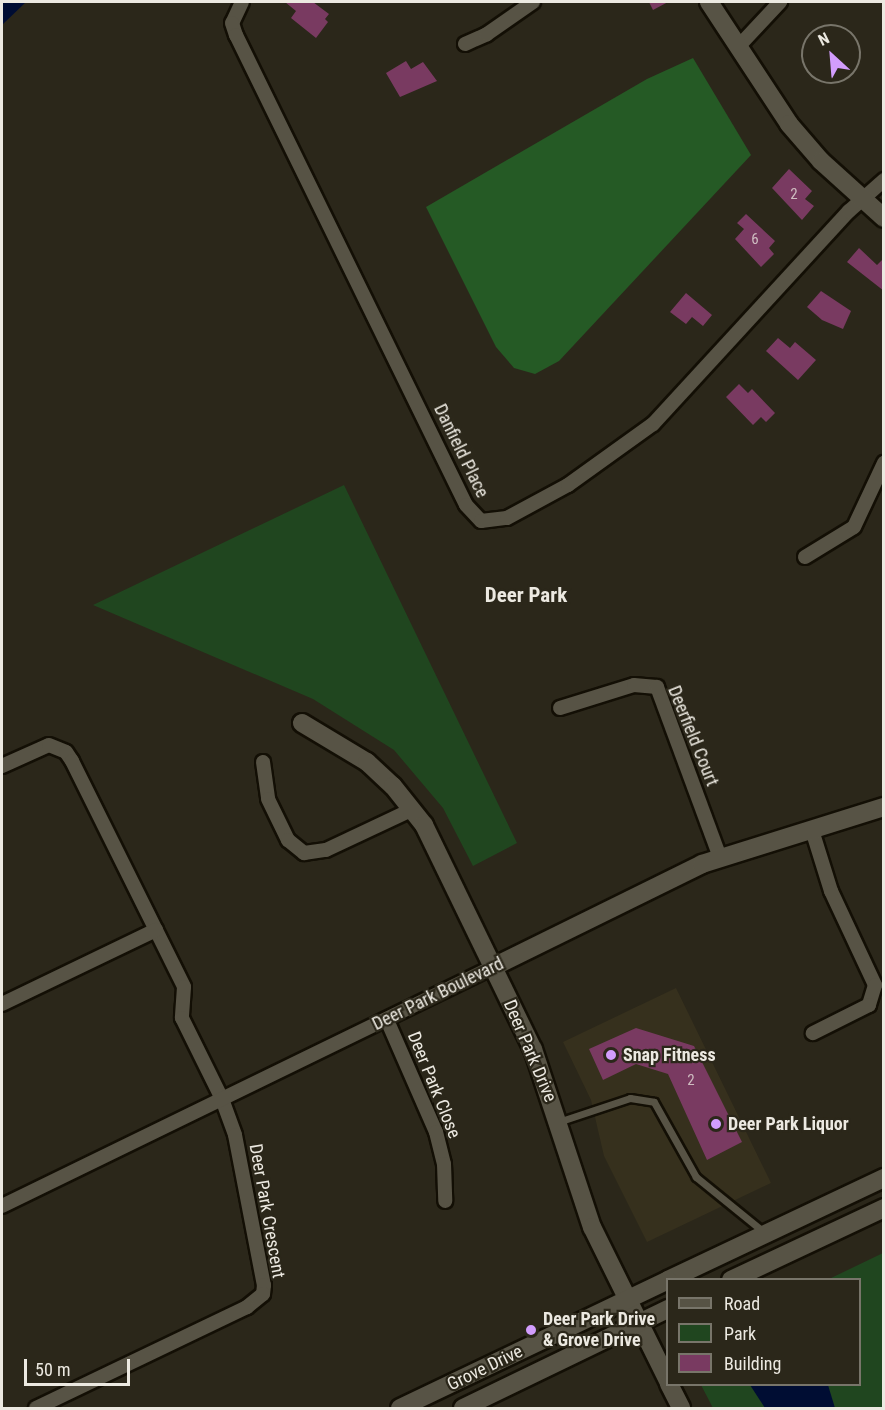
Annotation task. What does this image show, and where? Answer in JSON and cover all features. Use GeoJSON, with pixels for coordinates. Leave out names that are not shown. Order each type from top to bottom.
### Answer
{"type":"FeatureCollection","features":[{"type":"Feature","properties":{"kind":"street","name":"Danfield Place"},"geometry":{"type":"LineString","coordinates":[[242,2],[232,23],[236,35],[466,505],[481,521],[507,518],[568,485],[653,424],[862,199]]}},
{"type":"Feature","properties":{"kind":"street"},"geometry":{"type":"LineString","coordinates":[[465,44],[487,34],[533,2]]}},
{"type":"Feature","properties":{"kind":"street"},"geometry":{"type":"LineString","coordinates":[[709,2],[789,124],[862,199],[884,218]]}},
{"type":"Feature","properties":{"kind":"street"},"geometry":{"type":"LineString","coordinates":[[738,47],[780,2]]}},
{"type":"Feature","properties":{"kind":"street"},"geometry":{"type":"LineString","coordinates":[[862,199],[884,180]]}},
{"type":"Feature","properties":{"kind":"street"},"geometry":{"type":"LineString","coordinates":[[805,557],[854,527],[884,463]]}},
{"type":"Feature","properties":{"kind":"street","name":"Deerfield Court"},"geometry":{"type":"LineString","coordinates":[[560,708],[634,685],[657,687],[720,857]]}},
{"type":"Feature","properties":{"kind":"street","name":"Deer Park Drive"},"geometry":{"type":"LineString","coordinates":[[302,723],[367,762],[413,809],[533,1049],[592,1227],[666,1379]]}},
{"type":"Feature","properties":{"kind":"street"},"geometry":{"type":"LineString","coordinates":[[2,766],[49,745],[66,752],[184,987],[182,1018],[222,1099]]}},
{"type":"Feature","properties":{"kind":"street"},"geometry":{"type":"LineString","coordinates":[[263,762],[268,799],[288,840],[304,853],[326,850],[413,809]]}},
{"type":"Feature","properties":{"kind":"street","name":"Deer Park Boulevard"},"geometry":{"type":"LineString","coordinates":[[2,1206],[387,1020],[669,878],[720,857],[884,807]]}},
{"type":"Feature","properties":{"kind":"street"},"geometry":{"type":"LineString","coordinates":[[812,830],[831,891],[875,985],[869,1005],[813,1034]]}},
{"type":"Feature","properties":{"kind":"street"},"geometry":{"type":"LineString","coordinates":[[2,1004],[156,930]]}},
{"type":"Feature","properties":{"kind":"street","name":"Deer Park Close"},"geometry":{"type":"LineString","coordinates":[[387,1020],[436,1132],[444,1164],[444,1201]]}},
{"type":"Feature","properties":{"kind":"street","name":"Deer Park Crescent"},"geometry":{"type":"LineString","coordinates":[[36,1408],[247,1307],[263,1294],[263,1273],[234,1135],[222,1099]]}},
{"type":"Feature","properties":{"kind":"street","name":"Grove Drive"},"geometry":{"type":"LineString","coordinates":[[672,1278],[884,1178]]}},
{"type":"Feature","properties":{"kind":"street"},"geometry":{"type":"LineString","coordinates":[[735,1278],[884,1208]]}},
{"type":"Feature","properties":{"kind":"street","name":"Grove Drive"},"geometry":{"type":"LineString","coordinates":[[400,1408],[666,1281]]}},
{"type":"Feature","properties":{"kind":"street","name":"Grove Drive"},"geometry":{"type":"LineString","coordinates":[[463,1408],[666,1310]]}},
{"type":"Feature","properties":{"kind":"street","name":"Deer Park Drive"},"geometry":{"type":"LineString","coordinates":[[670,1386],[681,1408]]}},
{"type":"Feature","properties":{"kind":"lane"},"geometry":{"type":"LineString","coordinates":[[558,1122],[630,1098],[654,1102],[696,1177],[765,1233]]}},
{"type":"Feature","properties":{"kind":"shaded area"},"geometry":{"type":"Polygon","coordinates":[[[676,988],[771,1183],[647,1242],[604,1156],[591,1100],[563,1042],[676,988]]]}},
{"type":"Feature","properties":{"kind":"green space"},"geometry":{"type":"Polygon","coordinates":[[[693,58],[751,155],[559,361],[535,374],[514,368],[496,347],[426,207],[647,79],[693,58]]]}},
{"type":"Feature","properties":{"kind":"green space"},"geometry":{"type":"Polygon","coordinates":[[[344,485],[517,843],[473,866],[443,808],[394,750],[313,699],[93,605],[344,485]]]}},
{"type":"Feature","properties":{"kind":"green space"},"geometry":{"type":"Polygon","coordinates":[[[883,1253],[883,1408],[713,1408],[702,1386],[861,1386],[861,1278],[831,1278],[883,1253]]]}},
{"type":"Feature","properties":{"kind":"water"},"geometry":{"type":"Polygon","coordinates":[[[2,2],[26,2],[2,25],[2,2]]]}},
{"type":"Feature","properties":{"kind":"water"},"geometry":{"type":"Polygon","coordinates":[[[751,1386],[828,1386],[835,1408],[765,1408],[751,1386]]]}},
{"type":"Feature","properties":{"kind":"building"},"geometry":{"type":"Polygon","coordinates":[[[285,2],[313,2],[329,14],[325,19],[328,22],[316,38],[291,18],[296,11],[285,2]]]}},
{"type":"Feature","properties":{"kind":"building"},"geometry":{"type":"Polygon","coordinates":[[[649,2],[668,2],[653,10],[649,2]]]}},
{"type":"Feature","properties":{"kind":"building"},"geometry":{"type":"Polygon","coordinates":[[[406,61],[411,69],[423,62],[437,81],[400,97],[386,73],[406,61]]]}},
{"type":"Feature","properties":{"kind":"building"},"geometry":{"type":"Polygon","coordinates":[[[789,169],[812,191],[805,199],[814,206],[802,220],[772,188],[789,169]]]}},
{"type":"Feature","properties":{"kind":"building"},"geometry":{"type":"Polygon","coordinates":[[[746,214],[775,241],[769,248],[774,254],[761,267],[735,239],[744,229],[737,223],[746,214]]]}},
{"type":"Feature","properties":{"kind":"building"},"geometry":{"type":"Polygon","coordinates":[[[859,248],[877,265],[884,258],[884,291],[847,262],[859,248]]]}},
{"type":"Feature","properties":{"kind":"building"},"geometry":{"type":"Polygon","coordinates":[[[821,291],[851,311],[843,329],[822,320],[807,307],[821,291]]]}},
{"type":"Feature","properties":{"kind":"building"},"geometry":{"type":"Polygon","coordinates":[[[686,293],[712,315],[703,326],[692,317],[686,324],[670,312],[686,293]]]}},
{"type":"Feature","properties":{"kind":"building"},"geometry":{"type":"Polygon","coordinates":[[[778,338],[790,348],[795,342],[816,360],[798,380],[766,351],[778,338]]]}},
{"type":"Feature","properties":{"kind":"building"},"geometry":{"type":"Polygon","coordinates":[[[739,384],[748,393],[752,389],[775,413],[766,422],[761,417],[753,425],[726,397],[739,384]]]}},
{"type":"Feature","properties":{"kind":"building"},"geometry":{"type":"Polygon","coordinates":[[[636,1028],[694,1046],[742,1142],[707,1160],[668,1074],[636,1064],[603,1080],[589,1049],[636,1028]]]}},
{"type":"Feature","properties":{"kind":"place","name":"Snap Fitness"},"geometry":{"type":"Point","coordinates":[611,1055]}},
{"type":"Feature","properties":{"kind":"place","name":"Deer Park Liquor"},"geometry":{"type":"Point","coordinates":[716,1124]}},
{"type":"Feature","properties":{"kind":"place","name":"Deer Park Drive & Grove Drive"},"geometry":{"type":"Point","coordinates":[531,1330]}},
{"type":"Feature","properties":{"kind":"district","name":"Deer Park"},"geometry":{"type":"Point","coordinates":[526,595]}}]}
